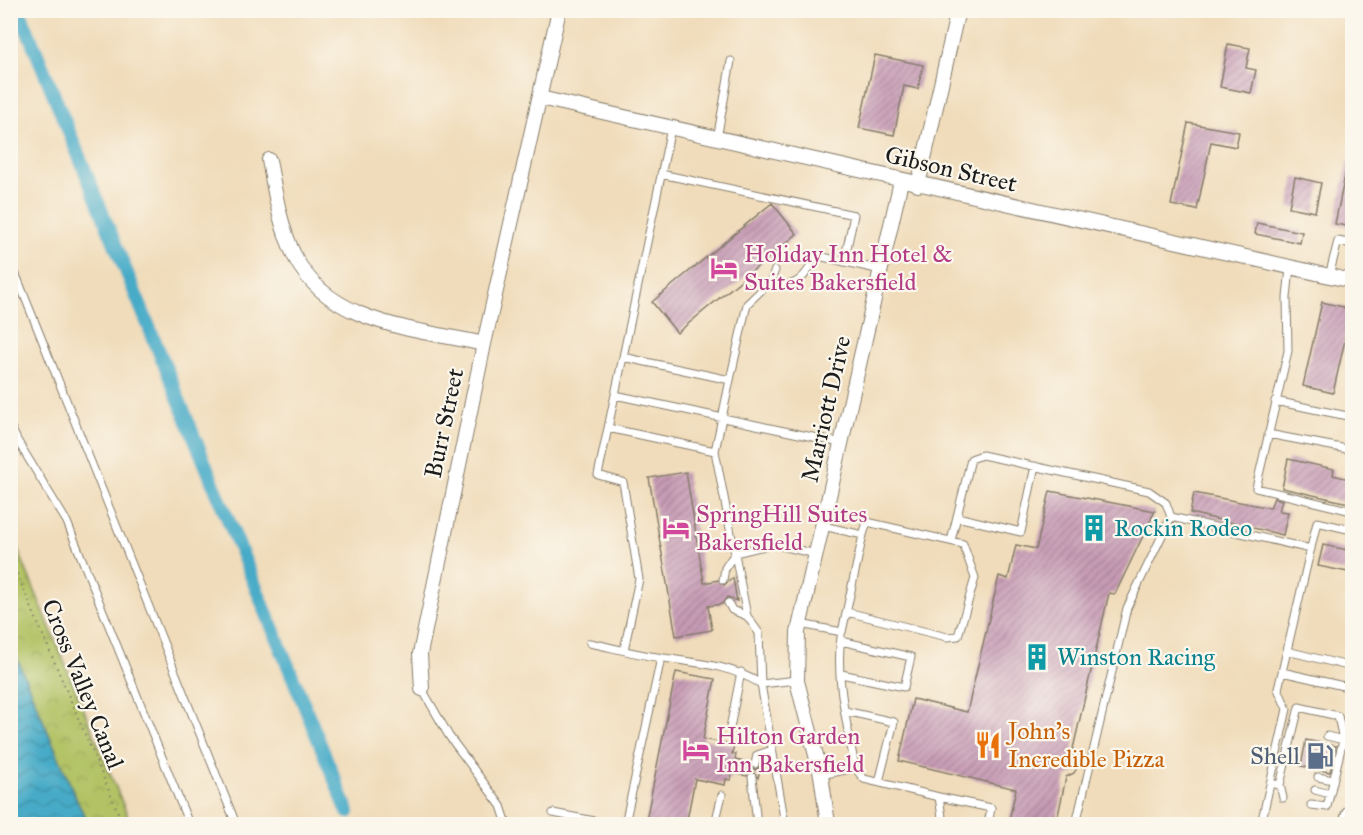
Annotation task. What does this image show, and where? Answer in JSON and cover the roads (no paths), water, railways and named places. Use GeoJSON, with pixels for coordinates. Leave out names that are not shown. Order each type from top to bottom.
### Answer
{"type":"FeatureCollection","features":[{"type":"Feature","properties":{"kind":"main road"},"geometry":{"type":"LineString","coordinates":[[1350,825],[1353,815]]}},
{"type":"Feature","properties":{"kind":"street","name":"Burr Street"},"geometry":{"type":"LineString","coordinates":[[422,689],[420,654],[484,344],[559,10]]}},
{"type":"Feature","properties":{"kind":"street"},"geometry":{"type":"LineString","coordinates":[[918,185],[958,10]]}},
{"type":"Feature","properties":{"kind":"street","name":"Gibson Street"},"geometry":{"type":"LineString","coordinates":[[540,98],[918,185],[1353,281]]}},
{"type":"Feature","properties":{"kind":"street"},"geometry":{"type":"LineString","coordinates":[[269,160],[279,211],[295,256],[317,287],[347,309],[367,317],[484,344]]}},
{"type":"Feature","properties":{"kind":"street","name":"Marriott Drive"},"geometry":{"type":"LineString","coordinates":[[828,825],[821,775],[797,680],[796,657],[800,624],[901,181]]}},
{"type":"Feature","properties":{"kind":"lane"},"geometry":{"type":"LineString","coordinates":[[717,139],[731,62]]}},
{"type":"Feature","properties":{"kind":"lane"},"geometry":{"type":"LineString","coordinates":[[624,650],[639,579],[623,482],[598,475],[670,128]]}},
{"type":"Feature","properties":{"kind":"lane"},"geometry":{"type":"LineString","coordinates":[[661,174],[854,215],[844,262]]}},
{"type":"Feature","properties":{"kind":"lane"},"geometry":{"type":"LineString","coordinates":[[1329,276],[1338,241],[1353,244]]}},
{"type":"Feature","properties":{"kind":"lane"},"geometry":{"type":"LineString","coordinates":[[771,281],[781,286],[795,284],[811,269],[814,255]]}},
{"type":"Feature","properties":{"kind":"lane"},"geometry":{"type":"LineString","coordinates":[[794,256],[814,255],[881,270]]}},
{"type":"Feature","properties":{"kind":"lane"},"geometry":{"type":"LineString","coordinates":[[10,260],[236,825]]}},
{"type":"Feature","properties":{"kind":"lane"},"geometry":{"type":"LineString","coordinates":[[1290,267],[1287,298],[1288,351],[1256,488],[1353,510]]}},
{"type":"Feature","properties":{"kind":"lane"},"geometry":{"type":"LineString","coordinates":[[775,270],[771,281],[747,304],[715,450],[747,616],[759,633],[761,684],[785,825]]}},
{"type":"Feature","properties":{"kind":"lane"},"geometry":{"type":"LineString","coordinates":[[623,357],[730,380]]}},
{"type":"Feature","properties":{"kind":"lane"},"geometry":{"type":"LineString","coordinates":[[615,395],[841,443]]}},
{"type":"Feature","properties":{"kind":"lane"},"geometry":{"type":"LineString","coordinates":[[1275,401],[1352,415]]}},
{"type":"Feature","properties":{"kind":"lane"},"geometry":{"type":"LineString","coordinates":[[10,425],[67,522],[189,825]]}},
{"type":"Feature","properties":{"kind":"lane"},"geometry":{"type":"LineString","coordinates":[[608,428],[715,450]]}},
{"type":"Feature","properties":{"kind":"lane"},"geometry":{"type":"LineString","coordinates":[[1268,434],[1353,450]]}},
{"type":"Feature","properties":{"kind":"lane"},"geometry":{"type":"LineString","coordinates":[[951,541],[971,459],[982,455],[1149,491],[1166,503],[1171,517],[1127,608],[1076,825]]}},
{"type":"Feature","properties":{"kind":"lane"},"geometry":{"type":"LineString","coordinates":[[957,517],[1021,532],[1035,466]]}},
{"type":"Feature","properties":{"kind":"lane"},"geometry":{"type":"LineString","coordinates":[[1171,517],[1311,549]]}},
{"type":"Feature","properties":{"kind":"lane"},"geometry":{"type":"LineString","coordinates":[[847,612],[946,637],[958,636],[975,578],[963,544],[867,522],[842,632],[841,674],[855,768],[864,779],[991,808],[988,825]]}},
{"type":"Feature","properties":{"kind":"lane"},"geometry":{"type":"LineString","coordinates":[[1273,825],[1261,823],[1287,709],[1278,689],[1317,522],[1353,530]]}},
{"type":"Feature","properties":{"kind":"lane"},"geometry":{"type":"LineString","coordinates":[[823,526],[863,535]]}},
{"type":"Feature","properties":{"kind":"lane"},"geometry":{"type":"LineString","coordinates":[[723,580],[725,568],[735,553],[773,544],[816,554]]}},
{"type":"Feature","properties":{"kind":"lane"},"geometry":{"type":"LineString","coordinates":[[728,603],[732,610],[747,616]]}},
{"type":"Feature","properties":{"kind":"lane"},"geometry":{"type":"LineString","coordinates":[[800,624],[842,632]]}},
{"type":"Feature","properties":{"kind":"lane"},"geometry":{"type":"LineString","coordinates":[[841,641],[911,657],[904,687],[841,674]]}},
{"type":"Feature","properties":{"kind":"lane"},"geometry":{"type":"LineString","coordinates":[[590,643],[661,658],[700,662],[741,672],[761,684],[797,680]]}},
{"type":"Feature","properties":{"kind":"lane"},"geometry":{"type":"LineString","coordinates":[[1287,651],[1353,666]]}},
{"type":"Feature","properties":{"kind":"lane"},"geometry":{"type":"LineString","coordinates":[[625,825],[661,658]]}},
{"type":"Feature","properties":{"kind":"lane"},"geometry":{"type":"LineString","coordinates":[[730,728],[741,672]]}},
{"type":"Feature","properties":{"kind":"lane"},"geometry":{"type":"LineString","coordinates":[[1282,672],[1353,688]]}},
{"type":"Feature","properties":{"kind":"lane","name":"Burr Street"},"geometry":{"type":"LineString","coordinates":[[422,689],[449,736],[501,806],[507,825]]}},
{"type":"Feature","properties":{"kind":"lane"},"geometry":{"type":"LineString","coordinates":[[1287,709],[1299,707],[1338,716],[1343,740],[1327,807],[1311,804]]}},
{"type":"Feature","properties":{"kind":"lane"},"geometry":{"type":"LineString","coordinates":[[1283,798],[1283,784],[1297,728],[1299,707]]}},
{"type":"Feature","properties":{"kind":"lane"},"geometry":{"type":"LineString","coordinates":[[845,711],[894,722],[879,782]]}},
{"type":"Feature","properties":{"kind":"lane"},"geometry":{"type":"LineString","coordinates":[[1328,736],[1343,740]]}},
{"type":"Feature","properties":{"kind":"lane"},"geometry":{"type":"LineString","coordinates":[[754,764],[757,755],[772,750]]}},
{"type":"Feature","properties":{"kind":"lane"},"geometry":{"type":"LineString","coordinates":[[821,775],[855,768]]}},
{"type":"Feature","properties":{"kind":"lane"},"geometry":{"type":"LineString","coordinates":[[752,777],[758,825]]}},
{"type":"Feature","properties":{"kind":"lane"},"geometry":{"type":"LineString","coordinates":[[1318,777],[1333,780]]}},
{"type":"Feature","properties":{"kind":"lane"},"geometry":{"type":"LineString","coordinates":[[1270,783],[1283,784]]}},
{"type":"Feature","properties":{"kind":"lane"},"geometry":{"type":"LineString","coordinates":[[1315,790],[1330,794]]}},
{"type":"Feature","properties":{"kind":"lane"},"geometry":{"type":"LineString","coordinates":[[716,825],[722,795]]}},
{"type":"Feature","properties":{"kind":"lane"},"geometry":{"type":"LineString","coordinates":[[939,797],[944,825]]}},
{"type":"Feature","properties":{"kind":"lane"},"geometry":{"type":"LineString","coordinates":[[553,813],[610,825]]}},
{"type":"Feature","properties":{"kind":"water"},"geometry":{"type":"Polygon","coordinates":[[[10,642],[78,803],[89,824],[11,824],[10,642]]]}},
{"type":"Feature","properties":{"kind":"waterway"},"geometry":{"type":"LineString","coordinates":[[19,10],[348,812]]}},
{"type":"Feature","properties":{"kind":"place","name":"Holiday Inn Hotel & Suites Bakersfield"},"geometry":{"type":"Point","coordinates":[724,268]}},
{"type":"Feature","properties":{"kind":"place","name":"SpringHill Suites Bakersfield"},"geometry":{"type":"Point","coordinates":[676,528]}},
{"type":"Feature","properties":{"kind":"place","name":"Rockin Rodeo"},"geometry":{"type":"Point","coordinates":[1094,528]}},
{"type":"Feature","properties":{"kind":"place","name":"Winston Racing"},"geometry":{"type":"Point","coordinates":[1037,657]}},
{"type":"Feature","properties":{"kind":"place","name":"John's Incredible Pizza"},"geometry":{"type":"Point","coordinates":[988,745]}},
{"type":"Feature","properties":{"kind":"place","name":"Hilton Garden Inn Bakersfield"},"geometry":{"type":"Point","coordinates":[696,750]}},
{"type":"Feature","properties":{"kind":"place","name":"Shell"},"geometry":{"type":"Point","coordinates":[1320,756]}}]}
